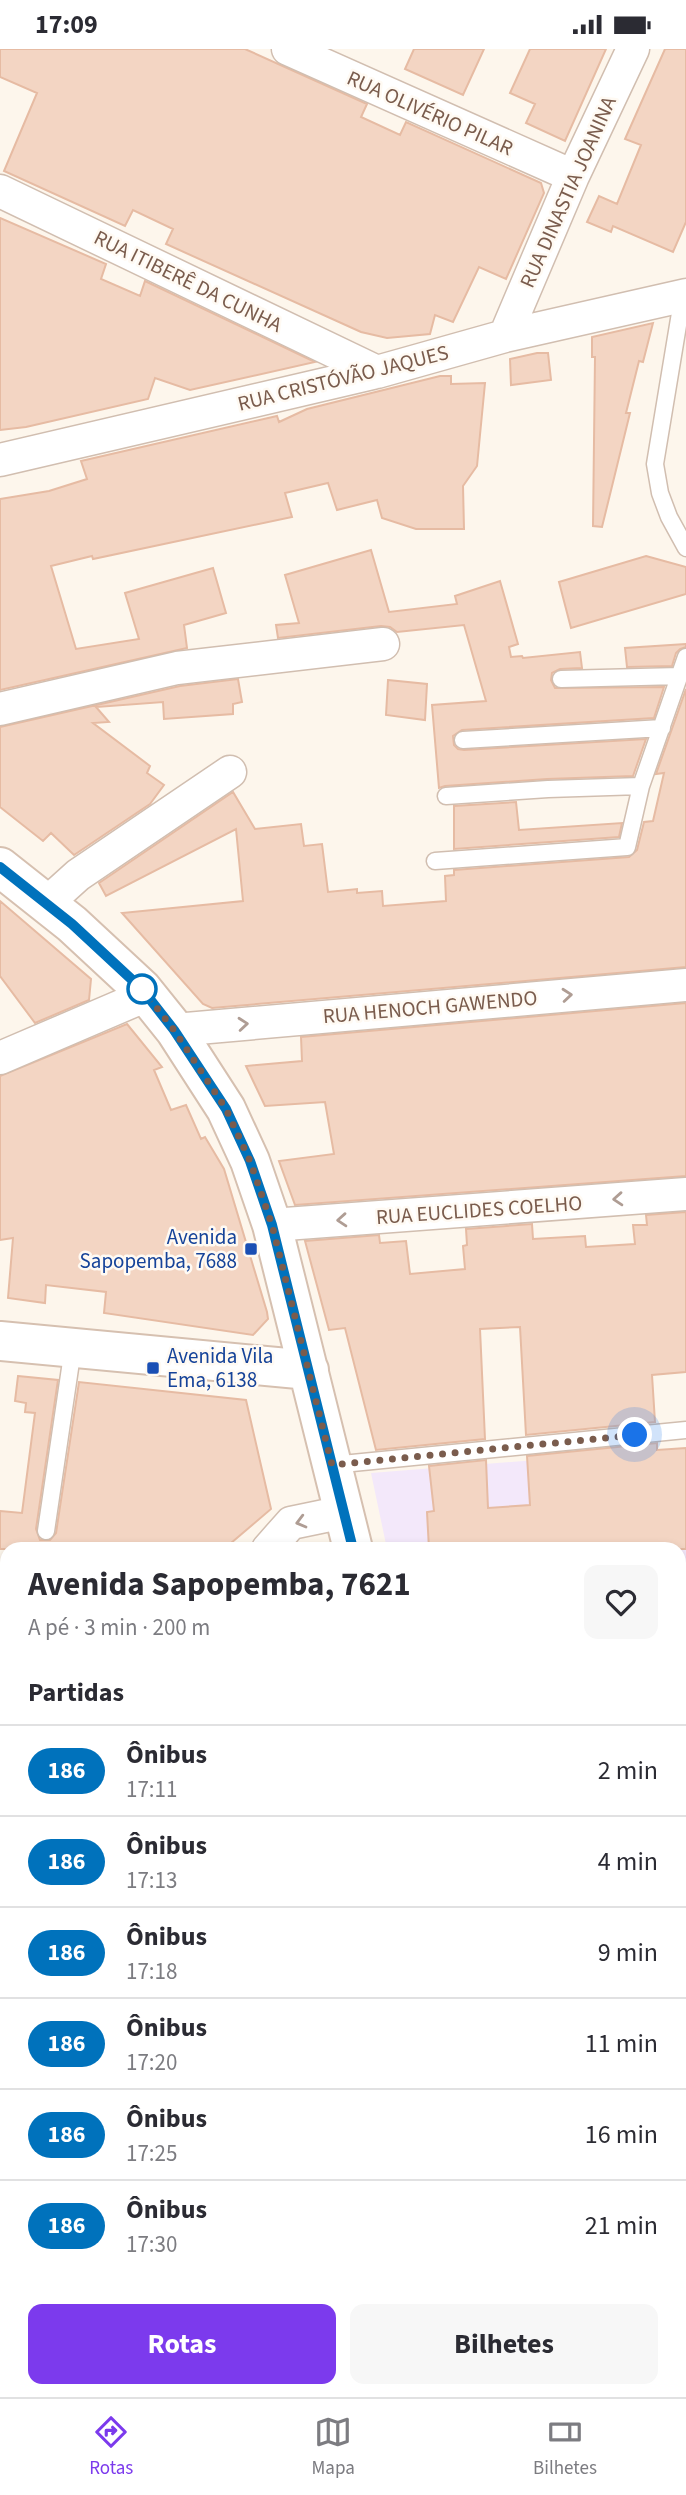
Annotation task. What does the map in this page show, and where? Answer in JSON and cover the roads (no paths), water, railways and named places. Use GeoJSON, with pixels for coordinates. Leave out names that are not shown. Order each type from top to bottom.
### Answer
{"type":"FeatureCollection","features":[{"type":"Feature","properties":{"kind":"main road"},"geometry":{"type":"LineString","coordinates":[[0,867],[72,924],[147,995],[174,1030],[226,1109],[250,1161],[272,1225],[351,1542]]}},
{"type":"Feature","properties":{"kind":"main road"},"geometry":{"type":"LineString","coordinates":[[0,1341],[309,1370]]}},
{"type":"Feature","properties":{"kind":"street","name":"RUA OLIVÉRIO PILAR"},"geometry":{"type":"LineString","coordinates":[[288,49],[573,176]]}},
{"type":"Feature","properties":{"kind":"street","name":"RUA DINASTIA JOANINA"},"geometry":{"type":"LineString","coordinates":[[505,336],[573,176],[633,49]]}},
{"type":"Feature","properties":{"kind":"street","name":"RUA ITIBERÊ DA CUNHA"},"geometry":{"type":"LineString","coordinates":[[0,191],[377,372]]}},
{"type":"Feature","properties":{"kind":"street","name":"RUA CRISTÓVÃO JAQUES"},"geometry":{"type":"LineString","coordinates":[[0,460],[377,372],[505,336],[685,295]]}},
{"type":"Feature","properties":{"kind":"street"},"geometry":{"type":"LineString","coordinates":[[0,709],[177,668],[383,645]]}},
{"type":"Feature","properties":{"kind":"street"},"geometry":{"type":"LineString","coordinates":[[47,903],[78,875],[230,772]]}},
{"type":"Feature","properties":{"kind":"street","name":"RUA HENOCH GAWENDO"},"geometry":{"type":"LineString","coordinates":[[174,1030],[686,985]]}},
{"type":"Feature","properties":{"kind":"street"},"geometry":{"type":"LineString","coordinates":[[0,1058],[147,995]]}},
{"type":"Feature","properties":{"kind":"street","name":"RUA EUCLIDES COELHO"},"geometry":{"type":"LineString","coordinates":[[272,1225],[686,1194]]}},
{"type":"Feature","properties":{"kind":"street"},"geometry":{"type":"LineString","coordinates":[[274,1542],[291,1523],[344,1512]]}},
{"type":"Feature","properties":{"kind":"lane"},"geometry":{"type":"LineString","coordinates":[[685,295],[655,464],[664,505],[686,548]]}},
{"type":"Feature","properties":{"kind":"lane"},"geometry":{"type":"LineString","coordinates":[[435,860],[627,847],[642,786],[686,657]]}},
{"type":"Feature","properties":{"kind":"lane"},"geometry":{"type":"LineString","coordinates":[[561,679],[680,676]]}},
{"type":"Feature","properties":{"kind":"lane"},"geometry":{"type":"LineString","coordinates":[[463,740],[662,727]]}},
{"type":"Feature","properties":{"kind":"lane"},"geometry":{"type":"LineString","coordinates":[[446,796],[642,786]]}},
{"type":"Feature","properties":{"kind":"lane"},"geometry":{"type":"LineString","coordinates":[[46,1531],[73,1347]]}},
{"type":"Feature","properties":{"kind":"lane"},"geometry":{"type":"LineString","coordinates":[[332,1465],[686,1430]]}},
{"type":"Feature","properties":{"kind":"place","name":"Avenida Sapopemba, 7688"},"geometry":{"type":"Point","coordinates":[251,1249]}},
{"type":"Feature","properties":{"kind":"place","name":"Avenida Vila Ema, 6138"},"geometry":{"type":"Point","coordinates":[153,1368]}}]}
